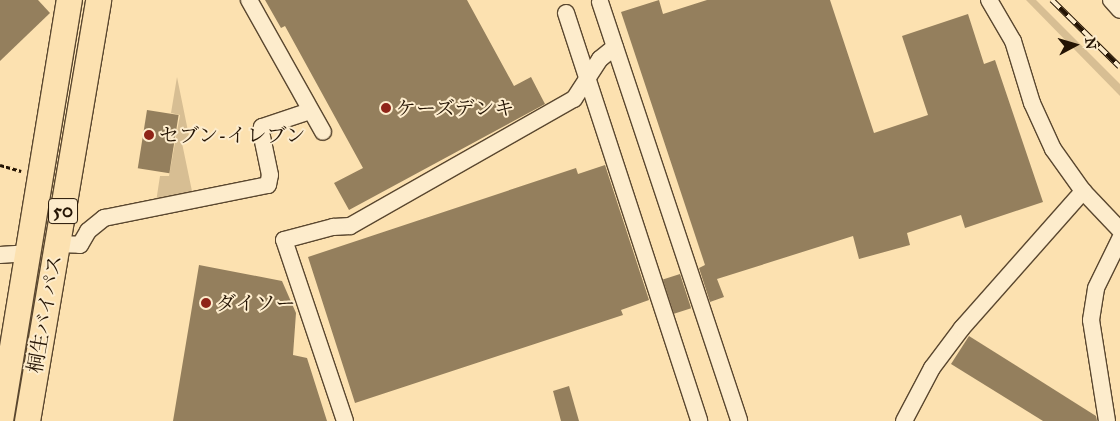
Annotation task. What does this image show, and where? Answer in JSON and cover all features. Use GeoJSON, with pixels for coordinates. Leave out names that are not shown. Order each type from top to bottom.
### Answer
{"type":"FeatureCollection","features":[{"type":"Feature","properties":{"kind":"highway","name":"桐生バイパス"},"geometry":{"type":"LineString","coordinates":[[0,420],[69,0]]}},
{"type":"Feature","properties":{"kind":"highway","name":"桐生バイパス"},"geometry":{"type":"LineString","coordinates":[[27,421],[98,0]]}},
{"type":"Feature","properties":{"kind":"street"},"geometry":{"type":"LineString","coordinates":[[249,0],[322,132]]}},
{"type":"Feature","properties":{"kind":"street"},"geometry":{"type":"LineString","coordinates":[[989,0],[1013,41],[1040,125],[1083,191],[1120,230]]}},
{"type":"Feature","properties":{"kind":"street"},"geometry":{"type":"LineString","coordinates":[[1111,0],[1120,10]]}},
{"type":"Feature","properties":{"kind":"street"},"geometry":{"type":"LineString","coordinates":[[600,2],[739,421]]}},
{"type":"Feature","properties":{"kind":"street"},"geometry":{"type":"LineString","coordinates":[[566,13],[699,421]]}},
{"type":"Feature","properties":{"kind":"street"},"geometry":{"type":"LineString","coordinates":[[345,421],[284,240],[332,227],[350,226],[574,99],[600,59],[615,47]]}},
{"type":"Feature","properties":{"kind":"street"},"geometry":{"type":"LineString","coordinates":[[58,244],[80,245],[88,231],[104,218],[268,185],[270,175],[260,132],[262,128],[310,111]]}},
{"type":"Feature","properties":{"kind":"street"},"geometry":{"type":"LineString","coordinates":[[904,421],[932,368],[962,328],[1083,191]]}},
{"type":"Feature","properties":{"kind":"street"},"geometry":{"type":"LineString","coordinates":[[1107,421],[1091,314],[1100,276],[1120,239]]}},
{"type":"Feature","properties":{"kind":"street"},"geometry":{"type":"LineString","coordinates":[[0,255],[27,253]]}},
{"type":"Feature","properties":{"kind":"path"},"geometry":{"type":"LineString","coordinates":[[0,165],[26,171]]}},
{"type":"Feature","properties":{"kind":"shaded area"},"geometry":{"type":"Polygon","coordinates":[[[1026,0],[1036,0],[1120,84],[1120,96],[1026,0]]]}},
{"type":"Feature","properties":{"kind":"shaded area"},"geometry":{"type":"Polygon","coordinates":[[[177,77],[190,141],[182,143],[193,196],[156,202],[160,176],[169,176],[180,115],[171,113],[177,77]]]}},
{"type":"Feature","properties":{"kind":"building"},"geometry":{"type":"Polygon","coordinates":[[[0,0],[38,0],[50,13],[0,61],[0,0]]]}},
{"type":"Feature","properties":{"kind":"building","name":"ケーズデンキ"},"geometry":{"type":"Polygon","coordinates":[[[265,0],[467,0],[514,86],[531,77],[545,104],[349,210],[334,183],[363,168],[285,26],[281,28],[265,0]]]}},
{"type":"Feature","properties":{"kind":"building"},"geometry":{"type":"Polygon","coordinates":[[[659,0],[663,14],[707,0],[830,0],[874,133],[928,115],[902,36],[968,14],[984,64],[995,60],[1043,202],[965,228],[961,215],[907,233],[910,245],[859,259],[853,236],[717,279],[724,297],[710,302],[699,268],[705,265],[621,12],[659,0]]]}},
{"type":"Feature","properties":{"kind":"building"},"geometry":{"type":"Polygon","coordinates":[[[147,110],[179,115],[169,173],[138,168],[147,110]]]}},
{"type":"Feature","properties":{"kind":"building"},"geometry":{"type":"Polygon","coordinates":[[[605,165],[649,300],[621,310],[623,315],[355,403],[308,257],[576,168],[578,174],[605,165]]]}},
{"type":"Feature","properties":{"kind":"building"},"geometry":{"type":"Polygon","coordinates":[[[199,265],[282,281],[296,313],[293,355],[307,358],[327,421],[173,421],[199,265]]]}},
{"type":"Feature","properties":{"kind":"building"},"geometry":{"type":"Polygon","coordinates":[[[680,274],[691,308],[674,314],[663,280],[680,274]]]}},
{"type":"Feature","properties":{"kind":"building"},"geometry":{"type":"Polygon","coordinates":[[[969,336],[1096,416],[1097,421],[1043,421],[951,364],[969,336]]]}},
{"type":"Feature","properties":{"kind":"building"},"geometry":{"type":"Polygon","coordinates":[[[569,386],[579,421],[561,421],[553,391],[569,386]]]}},
{"type":"Feature","properties":{"kind":"railway"},"geometry":{"type":"LineString","coordinates":[[1052,0],[1120,67]]}},
{"type":"Feature","properties":{"kind":"place","name":"ケーズデンキ"},"geometry":{"type":"Point","coordinates":[386,108]}},
{"type":"Feature","properties":{"kind":"place","name":"セブン-イレブン"},"geometry":{"type":"Point","coordinates":[149,135]}},
{"type":"Feature","properties":{"kind":"place","name":"ダイソー"},"geometry":{"type":"Point","coordinates":[206,303]}}]}
